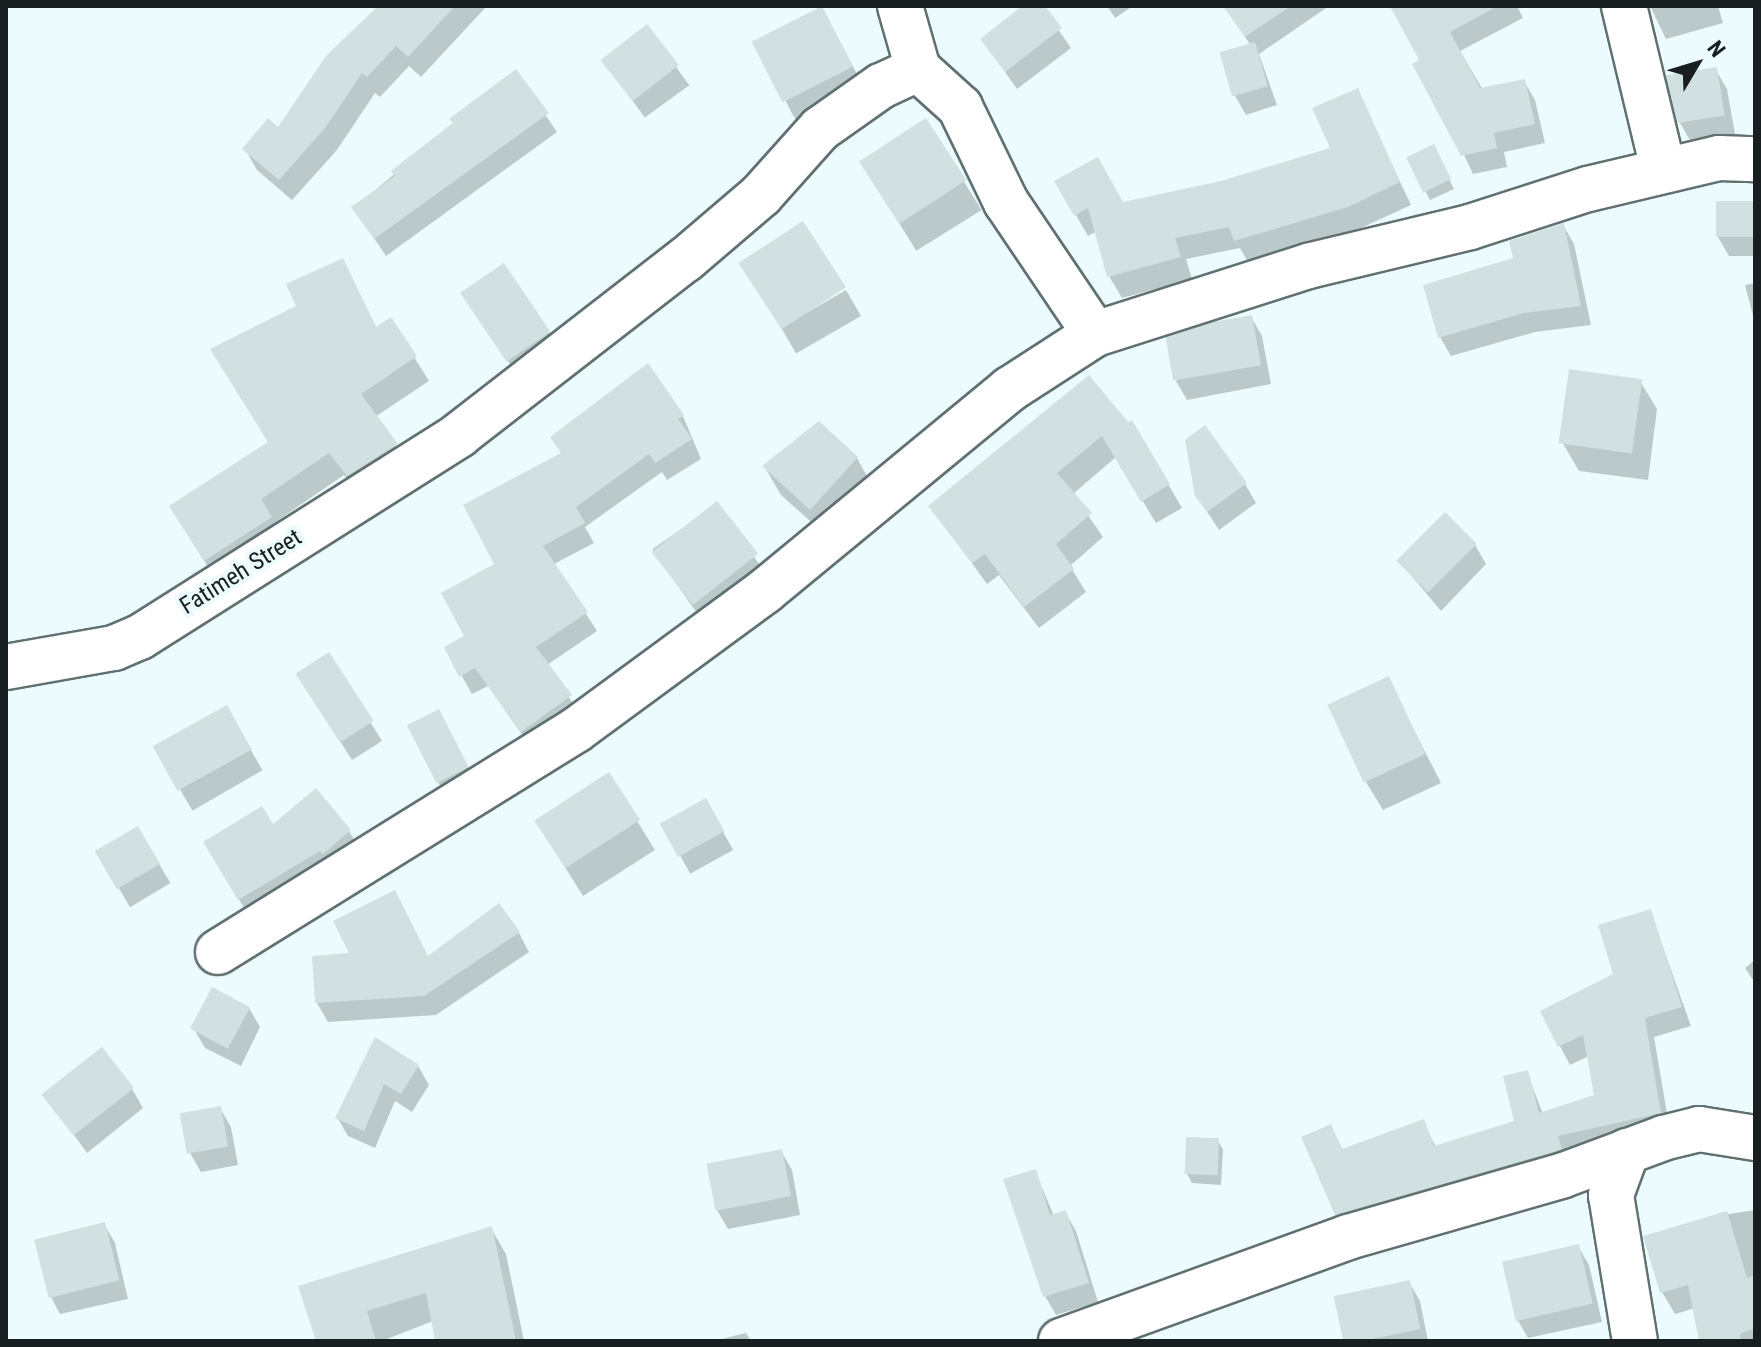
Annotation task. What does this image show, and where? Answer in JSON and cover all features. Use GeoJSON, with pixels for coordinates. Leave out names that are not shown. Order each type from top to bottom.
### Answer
{"type":"FeatureCollection","features":[{"type":"Feature","properties":{"kind":"street"},"geometry":{"type":"LineString","coordinates":[[900,6],[918,69],[960,107],[1006,202],[1095,334]]}},
{"type":"Feature","properties":{"kind":"street"},"geometry":{"type":"LineString","coordinates":[[1624,6],[1663,169]]}},
{"type":"Feature","properties":{"kind":"street","name":"Fatimeh Street"},"geometry":{"type":"LineString","coordinates":[[6,667],[114,648],[140,637],[459,435],[685,260],[761,195],[820,129],[881,86],[918,69]]}},
{"type":"Feature","properties":{"kind":"street"},"geometry":{"type":"LineString","coordinates":[[218,952],[576,730],[765,591],[1010,389],[1095,334],[1308,266],[1470,227],[1663,169],[1719,158],[1755,159]]}},
{"type":"Feature","properties":{"kind":"street"},"geometry":{"type":"LineString","coordinates":[[1061,1341],[1348,1237],[1561,1176],[1699,1129],[1755,1138]]}},
{"type":"Feature","properties":{"kind":"street"},"geometry":{"type":"LineString","coordinates":[[1627,1151],[1611,1195],[1635,1341]]}},
{"type":"Feature","properties":{"kind":"building"},"geometry":{"type":"Polygon","coordinates":[[[378,6],[455,6],[408,57],[396,46],[367,77],[362,73],[325,128],[279,180],[242,149],[268,118],[278,127],[326,56],[378,6]]]}},
{"type":"Feature","properties":{"kind":"building"},"geometry":{"type":"Polygon","coordinates":[[[822,6],[853,67],[782,102],[752,42],[822,6]]]}},
{"type":"Feature","properties":{"kind":"building"},"geometry":{"type":"Polygon","coordinates":[[[1022,6],[1045,6],[1062,28],[1005,72],[980,39],[1022,6]]]}},
{"type":"Feature","properties":{"kind":"building"},"geometry":{"type":"Polygon","coordinates":[[[1223,6],[1291,6],[1245,37],[1223,6]]]}},
{"type":"Feature","properties":{"kind":"building"},"geometry":{"type":"Polygon","coordinates":[[[1390,6],[1498,6],[1450,32],[1480,88],[1525,79],[1535,124],[1494,133],[1497,148],[1461,156],[1412,64],[1419,60],[1390,6]]]}},
{"type":"Feature","properties":{"kind":"building"},"geometry":{"type":"Polygon","coordinates":[[[647,24],[679,65],[633,101],[601,60],[647,24]]]}},
{"type":"Feature","properties":{"kind":"building"},"geometry":{"type":"Polygon","coordinates":[[[1255,42],[1268,86],[1232,96],[1219,52],[1255,42]]]}},
{"type":"Feature","properties":{"kind":"building"},"geometry":{"type":"Polygon","coordinates":[[[1717,67],[1725,115],[1673,124],[1666,75],[1717,67]]]}},
{"type":"Feature","properties":{"kind":"building"},"geometry":{"type":"Polygon","coordinates":[[[516,69],[549,113],[374,239],[351,207],[395,176],[391,171],[453,123],[449,119],[516,69]]]}},
{"type":"Feature","properties":{"kind":"building"},"geometry":{"type":"Polygon","coordinates":[[[1358,88],[1400,182],[1348,207],[1234,241],[1229,227],[1175,238],[1181,257],[1107,277],[1088,208],[1074,216],[1054,181],[1098,157],[1123,202],[1221,181],[1330,148],[1312,108],[1358,88]]]}},
{"type":"Feature","properties":{"kind":"building"},"geometry":{"type":"Polygon","coordinates":[[[926,118],[966,180],[899,224],[859,162],[926,118]]]}},
{"type":"Feature","properties":{"kind":"building"},"geometry":{"type":"Polygon","coordinates":[[[1434,144],[1451,179],[1423,193],[1406,158],[1434,144]]]}},
{"type":"Feature","properties":{"kind":"building"},"geometry":{"type":"Polygon","coordinates":[[[1716,201],[1755,201],[1755,237],[1716,237],[1716,201]]]}},
{"type":"Feature","properties":{"kind":"building"},"geometry":{"type":"Polygon","coordinates":[[[803,221],[846,287],[781,329],[738,263],[803,221]]]}},
{"type":"Feature","properties":{"kind":"building"},"geometry":{"type":"Polygon","coordinates":[[[1564,223],[1581,306],[1524,313],[1438,338],[1423,285],[1513,258],[1509,241],[1564,223]]]}},
{"type":"Feature","properties":{"kind":"building"},"geometry":{"type":"Polygon","coordinates":[[[343,258],[376,327],[391,317],[417,356],[361,394],[398,444],[347,476],[329,453],[261,499],[272,517],[204,561],[169,506],[268,442],[210,349],[296,306],[286,284],[343,258]]]}},
{"type":"Feature","properties":{"kind":"building"},"geometry":{"type":"Polygon","coordinates":[[[504,263],[550,332],[506,361],[460,293],[504,263]]]}},
{"type":"Feature","properties":{"kind":"building"},"geometry":{"type":"Polygon","coordinates":[[[1252,315],[1261,365],[1173,381],[1164,330],[1252,315]]]}},
{"type":"Feature","properties":{"kind":"building"},"geometry":{"type":"Polygon","coordinates":[[[648,363],[684,415],[678,419],[692,439],[655,463],[649,454],[576,507],[585,523],[543,546],[588,612],[536,647],[572,695],[521,732],[475,668],[459,677],[444,647],[464,636],[441,593],[494,564],[463,505],[561,453],[550,437],[648,363]]]}},
{"type":"Feature","properties":{"kind":"building"},"geometry":{"type":"Polygon","coordinates":[[[1569,369],[1642,379],[1632,454],[1559,443],[1569,369]]]}},
{"type":"Feature","properties":{"kind":"building"},"geometry":{"type":"Polygon","coordinates":[[[1089,375],[1128,422],[1132,420],[1170,484],[1141,502],[1102,436],[1057,473],[1092,513],[1056,544],[1074,569],[1024,607],[985,554],[972,563],[928,506],[1089,375]]]}},
{"type":"Feature","properties":{"kind":"building"},"geometry":{"type":"Polygon","coordinates":[[[819,421],[858,457],[810,510],[762,466],[819,421]]]}},
{"type":"Feature","properties":{"kind":"building"},"geometry":{"type":"Polygon","coordinates":[[[1205,425],[1247,483],[1207,512],[1195,496],[1185,440],[1205,425]]]}},
{"type":"Feature","properties":{"kind":"building"},"geometry":{"type":"Polygon","coordinates":[[[717,501],[758,554],[693,605],[652,552],[717,501]]]}},
{"type":"Feature","properties":{"kind":"building"},"geometry":{"type":"Polygon","coordinates":[[[1445,512],[1477,544],[1428,593],[1396,561],[1445,512]]]}},
{"type":"Feature","properties":{"kind":"building"},"geometry":{"type":"Polygon","coordinates":[[[329,652],[374,721],[340,743],[295,674],[329,652]]]}},
{"type":"Feature","properties":{"kind":"building"},"geometry":{"type":"Polygon","coordinates":[[[1389,676],[1425,754],[1364,783],[1327,705],[1389,676]]]}},
{"type":"Feature","properties":{"kind":"building"},"geometry":{"type":"Polygon","coordinates":[[[227,705],[252,750],[177,791],[153,746],[227,705]]]}},
{"type":"Feature","properties":{"kind":"building"},"geometry":{"type":"Polygon","coordinates":[[[439,709],[469,767],[436,783],[407,725],[439,709]]]}},
{"type":"Feature","properties":{"kind":"building"},"geometry":{"type":"Polygon","coordinates":[[[609,772],[640,820],[565,868],[534,820],[609,772]]]}},
{"type":"Feature","properties":{"kind":"building"},"geometry":{"type":"Polygon","coordinates":[[[316,788],[351,830],[323,854],[320,851],[238,900],[203,842],[262,806],[273,824],[316,788]]]}},
{"type":"Feature","properties":{"kind":"building"},"geometry":{"type":"Polygon","coordinates":[[[706,798],[724,831],[678,857],[660,824],[706,798]]]}},
{"type":"Feature","properties":{"kind":"building"},"geometry":{"type":"Polygon","coordinates":[[[138,826],[160,864],[117,889],[95,851],[138,826]]]}},
{"type":"Feature","properties":{"kind":"building"},"geometry":{"type":"Polygon","coordinates":[[[395,890],[428,956],[499,903],[520,932],[424,996],[315,1003],[312,956],[349,953],[333,921],[395,890]]]}},
{"type":"Feature","properties":{"kind":"building"},"geometry":{"type":"Polygon","coordinates":[[[1651,909],[1682,1007],[1645,1018],[1661,1113],[1558,1136],[1562,1149],[1335,1215],[1301,1137],[1331,1124],[1342,1149],[1424,1119],[1434,1146],[1514,1121],[1503,1076],[1528,1070],[1539,1113],[1594,1095],[1583,1035],[1558,1047],[1540,1011],[1613,974],[1598,925],[1651,909]]]}},
{"type":"Feature","properties":{"kind":"building"},"geometry":{"type":"Polygon","coordinates":[[[212,987],[250,1007],[228,1049],[190,1028],[212,987]]]}},
{"type":"Feature","properties":{"kind":"building"},"geometry":{"type":"Polygon","coordinates":[[[375,1037],[419,1065],[401,1094],[384,1084],[364,1131],[335,1118],[375,1037]]]}},
{"type":"Feature","properties":{"kind":"building"},"geometry":{"type":"Polygon","coordinates":[[[102,1047],[134,1088],[73,1135],[41,1094],[102,1047]]]}},
{"type":"Feature","properties":{"kind":"building"},"geometry":{"type":"Polygon","coordinates":[[[221,1106],[228,1146],[187,1154],[180,1113],[221,1106]]]}},
{"type":"Feature","properties":{"kind":"building"},"geometry":{"type":"Polygon","coordinates":[[[1186,1137],[1219,1138],[1218,1175],[1185,1174],[1186,1137]]]}},
{"type":"Feature","properties":{"kind":"building"},"geometry":{"type":"Polygon","coordinates":[[[782,1149],[791,1196],[716,1211],[706,1164],[782,1149]]]}},
{"type":"Feature","properties":{"kind":"building"},"geometry":{"type":"Polygon","coordinates":[[[1036,1169],[1050,1215],[1066,1210],[1089,1283],[1043,1297],[1003,1179],[1036,1169]]]}},
{"type":"Feature","properties":{"kind":"building"},"geometry":{"type":"Polygon","coordinates":[[[1727,1211],[1747,1278],[1755,1275],[1755,1328],[1740,1334],[1741,1341],[1699,1341],[1688,1285],[1660,1293],[1643,1236],[1727,1211]]]}},
{"type":"Feature","properties":{"kind":"building"},"geometry":{"type":"Polygon","coordinates":[[[105,1222],[120,1280],[49,1298],[34,1240],[105,1222]]]}},
{"type":"Feature","properties":{"kind":"building"},"geometry":{"type":"Polygon","coordinates":[[[492,1226],[516,1341],[435,1341],[426,1293],[367,1311],[376,1341],[316,1341],[298,1286],[492,1226]]]}},
{"type":"Feature","properties":{"kind":"building"},"geometry":{"type":"Polygon","coordinates":[[[1579,1244],[1593,1303],[1516,1321],[1502,1262],[1579,1244]]]}},
{"type":"Feature","properties":{"kind":"building"},"geometry":{"type":"Polygon","coordinates":[[[1410,1280],[1420,1329],[1364,1341],[1343,1341],[1334,1296],[1410,1280]]]}}]}
